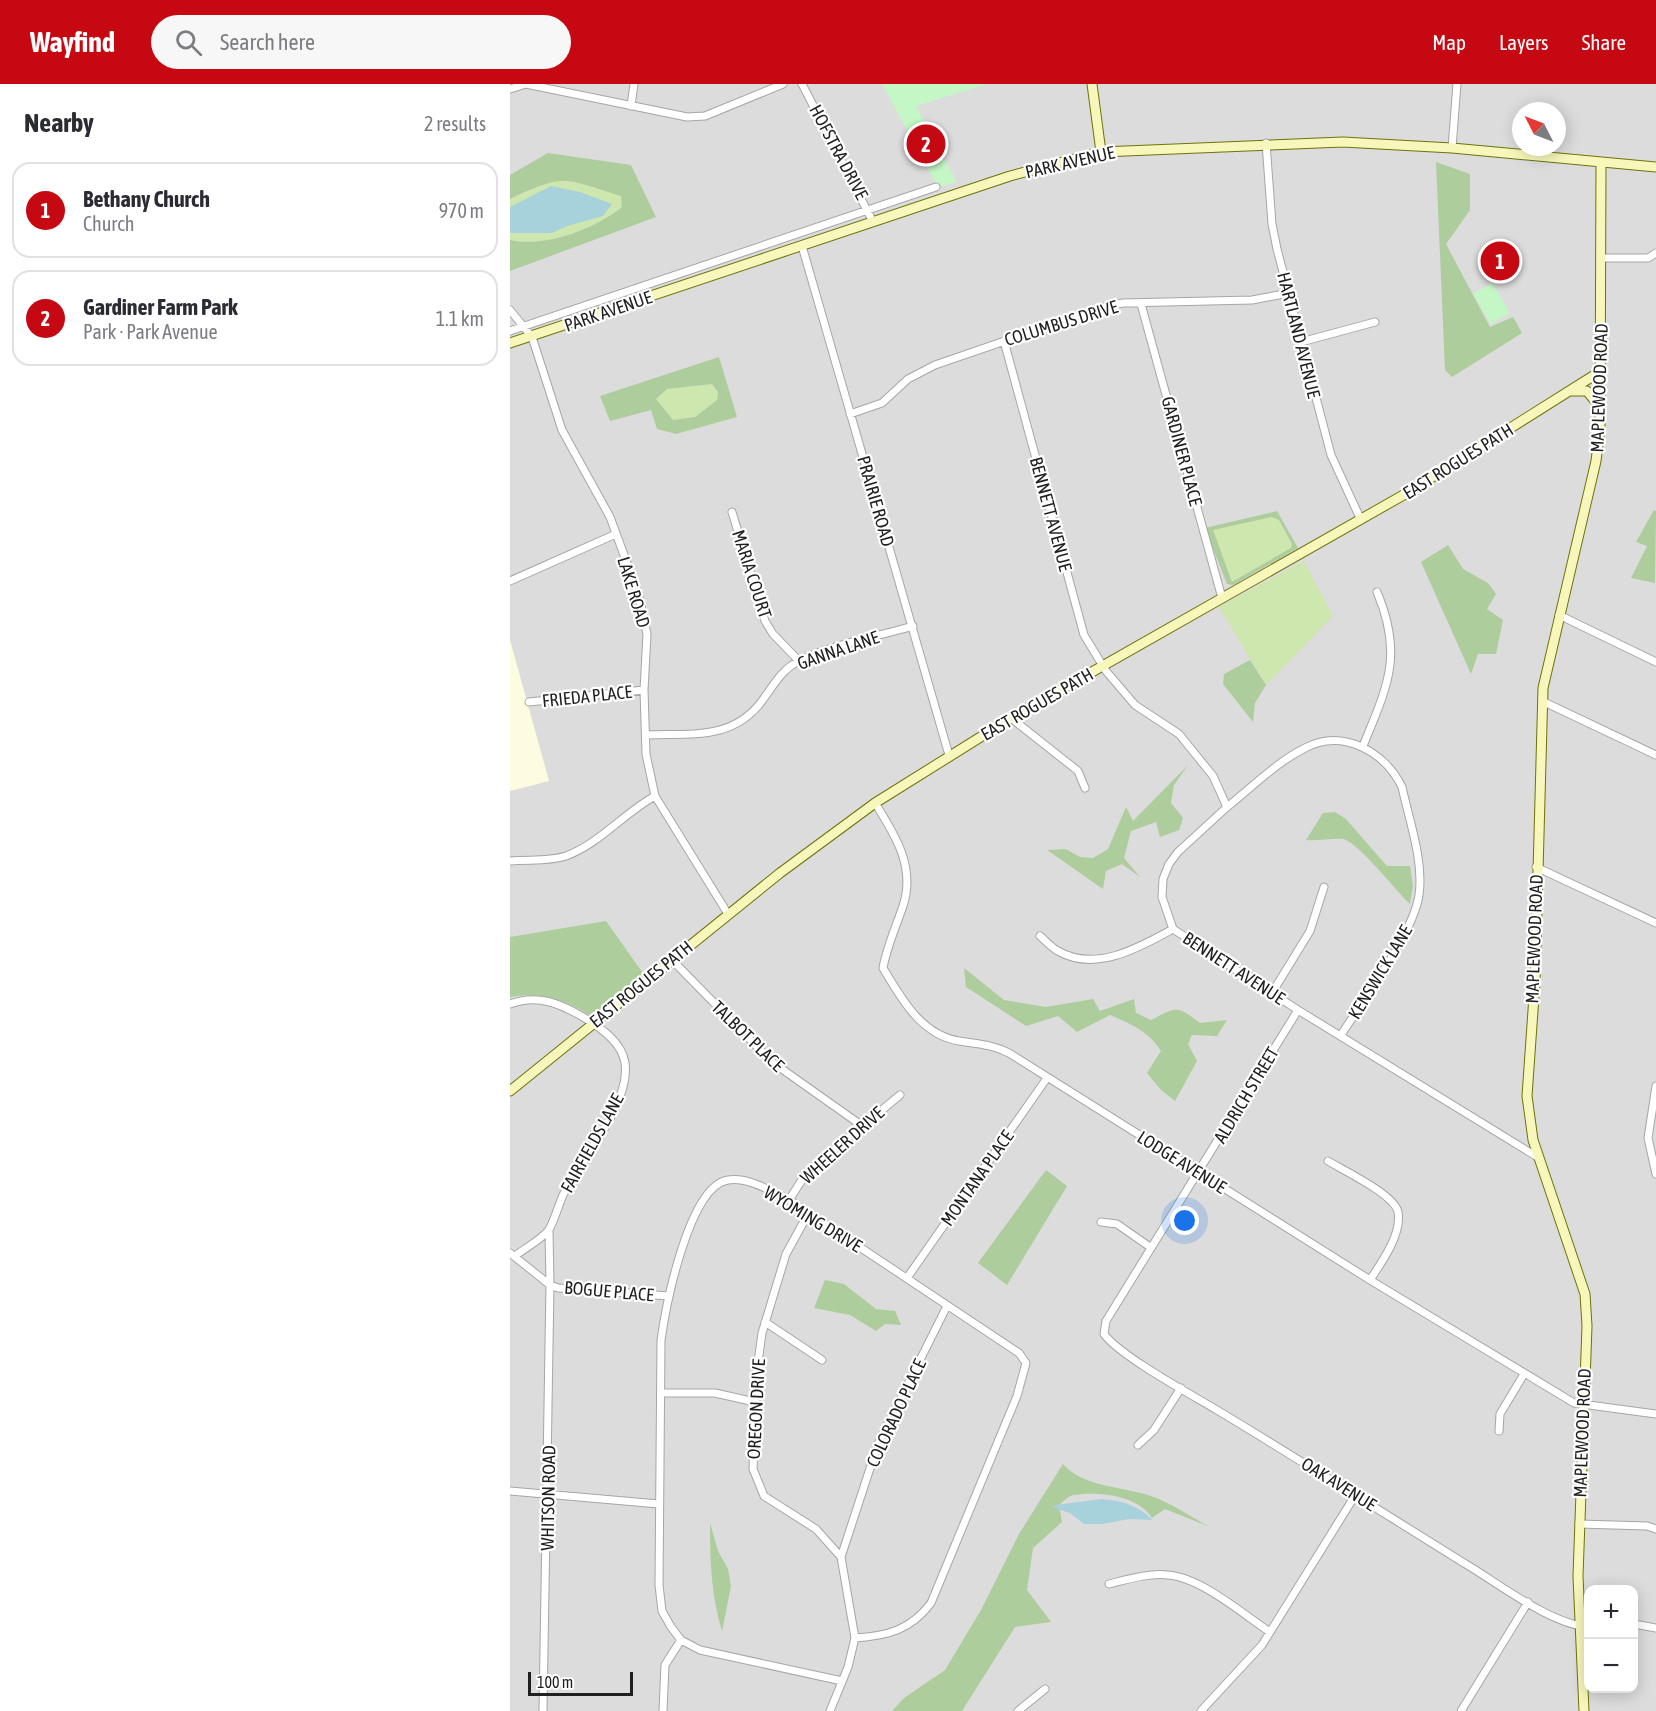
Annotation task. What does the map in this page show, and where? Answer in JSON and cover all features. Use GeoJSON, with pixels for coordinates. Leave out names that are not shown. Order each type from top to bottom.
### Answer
{"type":"FeatureCollection","features":[{"type":"Feature","properties":{"kind":"street"},"geometry":{"type":"LineString","coordinates":[[510,88],[526,84],[670,116],[705,116],[783,84]]}},
{"type":"Feature","properties":{"kind":"street"},"geometry":{"type":"LineString","coordinates":[[631,106],[634,84]]}},
{"type":"Feature","properties":{"kind":"street","name":"HOFSTRA DRIVE"},"geometry":{"type":"LineString","coordinates":[[802,84],[868,208],[873,222]]}},
{"type":"Feature","properties":{"kind":"street"},"geometry":{"type":"LineString","coordinates":[[1092,84],[1101,152]]}},
{"type":"Feature","properties":{"kind":"street"},"geometry":{"type":"LineString","coordinates":[[1452,148],[1457,84]]}},
{"type":"Feature","properties":{"kind":"street","name":"PARK AVENUE"},"geometry":{"type":"LineString","coordinates":[[510,343],[1058,161],[1101,152],[1266,143],[1343,142],[1452,148],[1601,164],[1656,167]]}},
{"type":"Feature","properties":{"kind":"street","name":"HARTLAND AVENUE"},"geometry":{"type":"LineString","coordinates":[[1266,143],[1272,224],[1301,342],[1331,455],[1361,520]]}},
{"type":"Feature","properties":{"kind":"street","name":"MAPLEWOOD ROAD"},"geometry":{"type":"LineString","coordinates":[[1584,1626],[1579,1524],[1585,1294],[1539,1158],[1529,1121],[1527,1096],[1535,982],[1536,867],[1542,701],[1559,615],[1596,461],[1601,412],[1601,164]]}},
{"type":"Feature","properties":{"kind":"street"},"geometry":{"type":"LineString","coordinates":[[510,331],[936,186]]}},
{"type":"Feature","properties":{"kind":"street","name":"PRAIRIE ROAD"},"geometry":{"type":"LineString","coordinates":[[802,246],[949,755]]}},
{"type":"Feature","properties":{"kind":"street"},"geometry":{"type":"LineString","coordinates":[[1601,258],[1648,258],[1656,253]]}},
{"type":"Feature","properties":{"kind":"street","name":"COLUMBUS DRIVE"},"geometry":{"type":"LineString","coordinates":[[850,414],[882,403],[921,372],[1004,340],[1107,306],[1252,300],[1289,293]]}},
{"type":"Feature","properties":{"kind":"street","name":"GARDINER PLACE"},"geometry":{"type":"LineString","coordinates":[[1141,304],[1222,598]]}},
{"type":"Feature","properties":{"kind":"street","name":"LAKE ROAD"},"geometry":{"type":"LineString","coordinates":[[510,310],[522,328],[532,337],[569,447],[602,501],[644,614],[647,634],[644,690],[646,735],[648,768],[655,796],[728,914]]}},
{"type":"Feature","properties":{"kind":"street"},"geometry":{"type":"LineString","coordinates":[[1301,342],[1375,322]]}},
{"type":"Feature","properties":{"kind":"street","name":"BENNETT AVENUE"},"geometry":{"type":"LineString","coordinates":[[1004,340],[1084,635],[1102,666],[1135,705],[1179,734],[1213,776],[1227,807],[1178,852],[1169,864],[1163,879],[1162,897],[1173,929],[1298,1010],[1539,1158]]}},
{"type":"Feature","properties":{"kind":"street","name":"EAST ROGUES PATH"},"geometry":{"type":"LineString","coordinates":[[510,1091],[728,914],[832,833],[875,803],[1011,718],[1361,520],[1601,370]]}},
{"type":"Feature","properties":{"kind":"street"},"geometry":{"type":"LineString","coordinates":[[1569,391],[1583,390],[1591,393],[1598,402],[1601,412]]}},
{"type":"Feature","properties":{"kind":"street","name":"MARIA COURT"},"geometry":{"type":"LineString","coordinates":[[732,512],[765,621],[773,634],[800,661]]}},
{"type":"Feature","properties":{"kind":"street"},"geometry":{"type":"LineString","coordinates":[[510,581],[616,534]]}},
{"type":"Feature","properties":{"kind":"street"},"geometry":{"type":"LineString","coordinates":[[1227,807],[1307,746],[1338,742],[1363,746],[1384,693],[1392,656],[1392,637],[1377,592]]}},
{"type":"Feature","properties":{"kind":"street"},"geometry":{"type":"LineString","coordinates":[[1559,615],[1656,662]]}},
{"type":"Feature","properties":{"kind":"street","name":"GANNA LANE"},"geometry":{"type":"LineString","coordinates":[[646,735],[714,732],[741,722],[761,703],[778,678],[800,661],[913,626]]}},
{"type":"Feature","properties":{"kind":"street","name":"FRIEDA PLACE"},"geometry":{"type":"LineString","coordinates":[[529,702],[644,690]]}},
{"type":"Feature","properties":{"kind":"street"},"geometry":{"type":"LineString","coordinates":[[1542,701],[1656,755]]}},
{"type":"Feature","properties":{"kind":"street"},"geometry":{"type":"LineString","coordinates":[[1011,718],[1078,771],[1085,788]]}},
{"type":"Feature","properties":{"kind":"street","name":"KENSWICK LANE"},"geometry":{"type":"LineString","coordinates":[[1341,1035],[1405,933],[1419,896],[1420,875],[1402,787],[1385,762],[1363,746]]}},
{"type":"Feature","properties":{"kind":"street"},"geometry":{"type":"LineString","coordinates":[[510,861],[552,860],[566,856],[582,848],[632,810],[655,796]]}},
{"type":"Feature","properties":{"kind":"street","name":"LODGE AVENUE"},"geometry":{"type":"LineString","coordinates":[[875,803],[906,859],[908,880],[904,904],[886,949],[883,968],[924,1025],[940,1036],[993,1045],[1370,1280],[1524,1374],[1583,1406],[1656,1414]]}},
{"type":"Feature","properties":{"kind":"street"},"geometry":{"type":"LineString","coordinates":[[1536,867],[1656,923]]}},
{"type":"Feature","properties":{"kind":"street"},"geometry":{"type":"LineString","coordinates":[[1272,993],[1310,931],[1324,887]]}},
{"type":"Feature","properties":{"kind":"street"},"geometry":{"type":"LineString","coordinates":[[1040,936],[1058,952],[1097,959],[1129,952],[1173,929]]}},
{"type":"Feature","properties":{"kind":"street","name":"TALBOT PLACE"},"geometry":{"type":"LineString","coordinates":[[672,960],[772,1062],[861,1125]]}},
{"type":"Feature","properties":{"kind":"street","name":"FAIRFIELDS LANE"},"geometry":{"type":"LineString","coordinates":[[510,1004],[543,999],[567,1007],[606,1034],[622,1053],[625,1063],[625,1084],[619,1101],[564,1192],[549,1230]]}},
{"type":"Feature","properties":{"kind":"street","name":"ALDRICH STREET"},"geometry":{"type":"LineString","coordinates":[[1104,1334],[1106,1321],[1150,1247],[1200,1173],[1298,1010]]}},
{"type":"Feature","properties":{"kind":"street","name":"MONTANA PLACE"},"geometry":{"type":"LineString","coordinates":[[907,1278],[1047,1078]]}},
{"type":"Feature","properties":{"kind":"street"},"geometry":{"type":"LineString","coordinates":[[1656,1086],[1648,1138],[1656,1174]]}},
{"type":"Feature","properties":{"kind":"street","name":"WHEELER DRIVE"},"geometry":{"type":"LineString","coordinates":[[789,1200],[807,1172],[900,1095]]}},
{"type":"Feature","properties":{"kind":"street"},"geometry":{"type":"LineString","coordinates":[[1328,1161],[1376,1190],[1391,1201],[1398,1211],[1398,1226],[1370,1280]]}},
{"type":"Feature","properties":{"kind":"street","name":"WYOMING DRIVE"},"geometry":{"type":"LineString","coordinates":[[681,1640],[662,1611],[659,1586],[661,1340],[669,1296],[697,1208],[706,1192],[717,1184],[729,1180],[745,1181],[789,1200],[1019,1353],[1026,1364],[1024,1376],[931,1603],[921,1617],[892,1634],[855,1638]]}},
{"type":"Feature","properties":{"kind":"street","name":"OREGON DRIVE"},"geometry":{"type":"LineString","coordinates":[[807,1214],[786,1254],[759,1347],[753,1469],[764,1496],[816,1529],[841,1557]]}},
{"type":"Feature","properties":{"kind":"street"},"geometry":{"type":"LineString","coordinates":[[1101,1222],[1117,1224],[1150,1247]]}},
{"type":"Feature","properties":{"kind":"street"},"geometry":{"type":"LineString","coordinates":[[549,1230],[512,1255],[550,1285]]}},
{"type":"Feature","properties":{"kind":"street","name":"WHITSON ROAD"},"geometry":{"type":"LineString","coordinates":[[543,1711],[549,1493],[549,1230]]}},
{"type":"Feature","properties":{"kind":"street","name":"BOGUE PLACE"},"geometry":{"type":"LineString","coordinates":[[550,1285],[558,1288],[669,1296]]}},
{"type":"Feature","properties":{"kind":"street","name":"COLORADO PLACE"},"geometry":{"type":"LineString","coordinates":[[841,1557],[878,1444],[947,1306]]}},
{"type":"Feature","properties":{"kind":"street"},"geometry":{"type":"LineString","coordinates":[[765,1322],[822,1360]]}},
{"type":"Feature","properties":{"kind":"street","name":"OAK AVENUE"},"geometry":{"type":"LineString","coordinates":[[1104,1334],[1115,1346],[1181,1388],[1528,1602],[1572,1626],[1584,1626]]}},
{"type":"Feature","properties":{"kind":"street"},"geometry":{"type":"LineString","coordinates":[[1499,1431],[1500,1414],[1524,1374]]}},
{"type":"Feature","properties":{"kind":"street"},"geometry":{"type":"LineString","coordinates":[[1138,1445],[1154,1430],[1181,1388]]}},
{"type":"Feature","properties":{"kind":"street"},"geometry":{"type":"LineString","coordinates":[[661,1393],[715,1393],[755,1402]]}},
{"type":"Feature","properties":{"kind":"street"},"geometry":{"type":"LineString","coordinates":[[510,1491],[659,1504]]}},
{"type":"Feature","properties":{"kind":"street"},"geometry":{"type":"LineString","coordinates":[[1201,1711],[1262,1645],[1356,1494]]}},
{"type":"Feature","properties":{"kind":"street"},"geometry":{"type":"LineString","coordinates":[[1579,1524],[1647,1526],[1656,1529]]}},
{"type":"Feature","properties":{"kind":"street"},"geometry":{"type":"LineString","coordinates":[[830,1711],[855,1638],[841,1557]]}},
{"type":"Feature","properties":{"kind":"street"},"geometry":{"type":"LineString","coordinates":[[1109,1584],[1144,1575],[1170,1575],[1189,1580],[1270,1632]]}},
{"type":"Feature","properties":{"kind":"street"},"geometry":{"type":"LineString","coordinates":[[1461,1711],[1528,1602]]}},
{"type":"Feature","properties":{"kind":"street"},"geometry":{"type":"LineString","coordinates":[[1638,1625],[1656,1628]]}},
{"type":"Feature","properties":{"kind":"street","name":"MAPLEWOOD ROAD"},"geometry":{"type":"LineString","coordinates":[[1584,1639],[1584,1711]]}},
{"type":"Feature","properties":{"kind":"street"},"geometry":{"type":"LineString","coordinates":[[663,1711],[665,1665],[681,1640],[718,1656],[801,1670],[842,1681]]}},
{"type":"Feature","properties":{"kind":"street"},"geometry":{"type":"LineString","coordinates":[[1018,1711],[1045,1689]]}},
{"type":"Feature","properties":{"kind":"shaded area"},"geometry":{"type":"Polygon","coordinates":[[[510,84],[1656,84],[1656,1711],[510,1711],[510,84]]]}},
{"type":"Feature","properties":{"kind":"shaded area"},"geometry":{"type":"Polygon","coordinates":[[[510,640],[549,781],[510,791],[510,640]]]}},
{"type":"Feature","properties":{"kind":"green space"},"geometry":{"type":"Polygon","coordinates":[[[882,84],[987,84],[916,106],[957,182],[938,187],[882,84]]]}},
{"type":"Feature","properties":{"kind":"green space"},"geometry":{"type":"Polygon","coordinates":[[[548,153],[631,165],[656,217],[510,271],[510,240],[538,241],[569,235],[598,223],[622,207],[621,196],[566,181],[543,185],[510,199],[510,175],[548,153]]]}},
{"type":"Feature","properties":{"kind":"green space"},"geometry":{"type":"Polygon","coordinates":[[[1436,162],[1470,174],[1470,210],[1446,244],[1490,327],[1513,317],[1522,333],[1452,377],[1445,370],[1436,162]]]}},
{"type":"Feature","properties":{"kind":"green space"},"geometry":{"type":"Polygon","coordinates":[[[555,180],[588,184],[621,196],[622,207],[598,223],[569,235],[538,241],[510,240],[510,199],[555,180]]]}},
{"type":"Feature","properties":{"kind":"green space"},"geometry":{"type":"Polygon","coordinates":[[[1492,283],[1510,313],[1491,324],[1473,294],[1492,283]]]}},
{"type":"Feature","properties":{"kind":"green space"},"geometry":{"type":"Polygon","coordinates":[[[719,357],[737,417],[676,434],[657,429],[651,410],[610,421],[600,396],[719,357]],[[712,384],[667,389],[656,399],[673,420],[695,417],[717,400],[718,392],[712,384]]]}},
{"type":"Feature","properties":{"kind":"green space"},"geometry":{"type":"Polygon","coordinates":[[[712,384],[718,392],[717,400],[695,417],[673,420],[656,399],[667,389],[712,384]]]}},
{"type":"Feature","properties":{"kind":"green space"},"geometry":{"type":"Polygon","coordinates":[[[1654,510],[1656,511],[1655,583],[1631,578],[1647,546],[1636,542],[1654,510]]]}},
{"type":"Feature","properties":{"kind":"green space"},"geometry":{"type":"Polygon","coordinates":[[[1277,511],[1298,548],[1233,585],[1227,584],[1205,528],[1277,511]],[[1272,517],[1213,530],[1232,582],[1291,548],[1292,544],[1279,520],[1272,517]]]}},
{"type":"Feature","properties":{"kind":"green space"},"geometry":{"type":"Polygon","coordinates":[[[1272,517],[1279,520],[1292,544],[1291,548],[1232,582],[1212,530],[1272,517]]]}},
{"type":"Feature","properties":{"kind":"green space"},"geometry":{"type":"Polygon","coordinates":[[[1448,545],[1463,569],[1488,583],[1496,594],[1487,609],[1503,620],[1496,654],[1478,654],[1471,674],[1421,562],[1448,545]]]}},
{"type":"Feature","properties":{"kind":"green space"},"geometry":{"type":"Polygon","coordinates":[[[1304,561],[1333,616],[1266,685],[1219,607],[1304,561]]]}},
{"type":"Feature","properties":{"kind":"green space"},"geometry":{"type":"Polygon","coordinates":[[[1250,660],[1266,685],[1255,703],[1253,722],[1223,684],[1224,674],[1250,660]]]}},
{"type":"Feature","properties":{"kind":"green space"},"geometry":{"type":"Polygon","coordinates":[[[1188,765],[1174,785],[1171,803],[1183,818],[1179,830],[1160,837],[1156,822],[1131,831],[1124,858],[1140,877],[1122,864],[1106,871],[1103,889],[1047,850],[1066,849],[1080,857],[1093,858],[1108,849],[1126,807],[1133,821],[1188,765]]]}},
{"type":"Feature","properties":{"kind":"green space"},"geometry":{"type":"Polygon","coordinates":[[[1335,812],[1346,819],[1387,866],[1410,866],[1413,886],[1410,904],[1367,857],[1349,842],[1343,839],[1306,840],[1323,813],[1335,812]]]}},
{"type":"Feature","properties":{"kind":"green space"},"geometry":{"type":"Polygon","coordinates":[[[606,921],[645,976],[593,1017],[554,998],[533,995],[510,997],[510,937],[606,921]]]}},
{"type":"Feature","properties":{"kind":"green space"},"geometry":{"type":"Polygon","coordinates":[[[964,968],[1004,1000],[1046,1007],[1093,999],[1100,1011],[1134,999],[1136,1013],[1151,1020],[1166,1012],[1176,1010],[1186,1013],[1200,1023],[1227,1020],[1217,1036],[1192,1035],[1188,1044],[1197,1061],[1175,1101],[1161,1090],[1147,1073],[1161,1051],[1138,1029],[1110,1015],[1077,1032],[1058,1016],[1026,1026],[966,987],[964,968]]]}},
{"type":"Feature","properties":{"kind":"green space"},"geometry":{"type":"Polygon","coordinates":[[[1046,1170],[1067,1186],[1007,1285],[978,1263],[1046,1170]]]}},
{"type":"Feature","properties":{"kind":"green space"},"geometry":{"type":"Polygon","coordinates":[[[825,1280],[844,1284],[876,1309],[895,1311],[901,1325],[885,1324],[876,1331],[850,1315],[814,1308],[825,1280]]]}},
{"type":"Feature","properties":{"kind":"green space"},"geometry":{"type":"Polygon","coordinates":[[[1063,1464],[1082,1478],[1158,1499],[1210,1527],[1165,1509],[1152,1518],[1138,1505],[1118,1497],[1085,1494],[1069,1497],[1059,1505],[1062,1522],[1033,1548],[1027,1590],[1051,1622],[1015,1627],[962,1711],[892,1711],[904,1698],[945,1670],[981,1610],[1019,1534],[1063,1464]]]}},
{"type":"Feature","properties":{"kind":"green space"},"geometry":{"type":"Polygon","coordinates":[[[710,1523],[718,1551],[728,1569],[731,1586],[722,1631],[715,1604],[712,1577],[710,1523]]]}},
{"type":"Feature","properties":{"kind":"water"},"geometry":{"type":"Polygon","coordinates":[[[551,186],[580,192],[612,204],[603,216],[567,226],[552,233],[510,233],[510,207],[551,186]]]}},
{"type":"Feature","properties":{"kind":"water"},"geometry":{"type":"Polygon","coordinates":[[[1102,1499],[1129,1505],[1153,1520],[1129,1519],[1103,1524],[1084,1524],[1070,1513],[1054,1508],[1055,1505],[1102,1499]]]}},
{"type":"Feature","properties":{"kind":"place","name":"Gardiner Farm Park"},"geometry":{"type":"Point","coordinates":[926,144]}},
{"type":"Feature","properties":{"kind":"place","name":"Bethany Church"},"geometry":{"type":"Point","coordinates":[1500,261]}}]}
